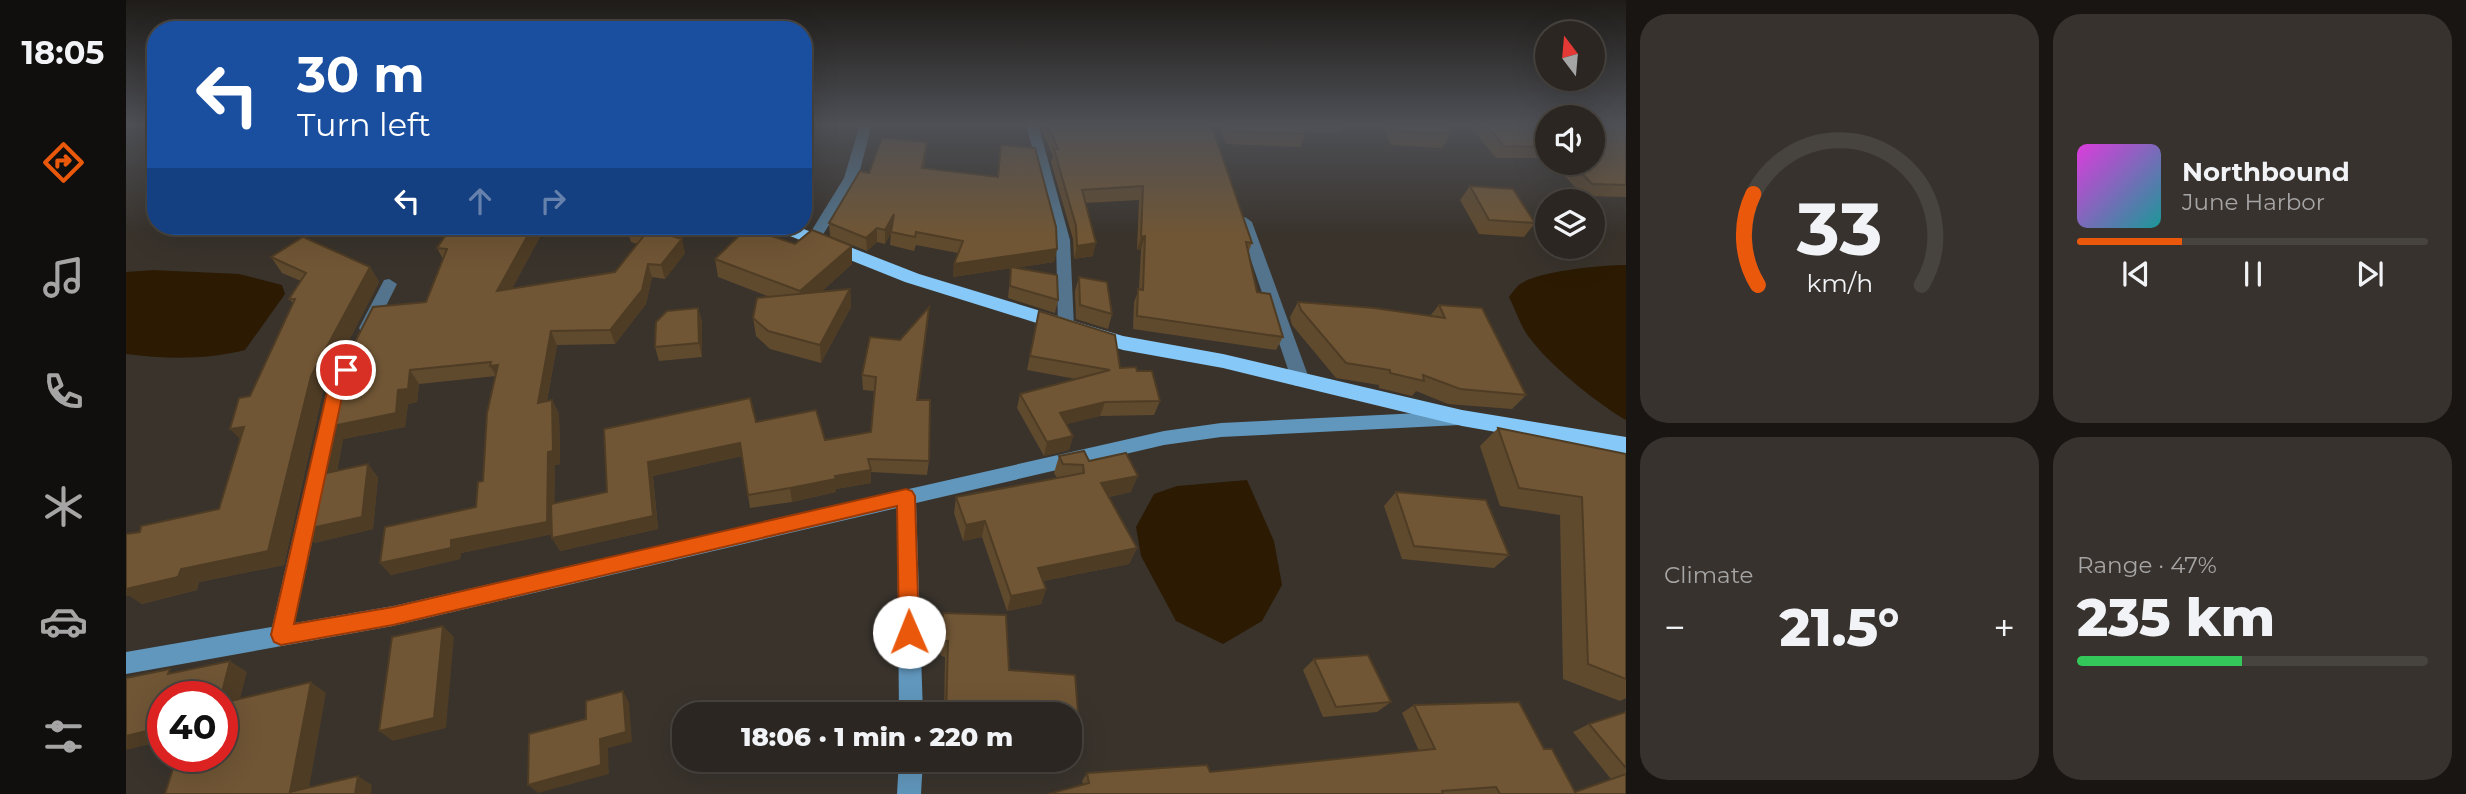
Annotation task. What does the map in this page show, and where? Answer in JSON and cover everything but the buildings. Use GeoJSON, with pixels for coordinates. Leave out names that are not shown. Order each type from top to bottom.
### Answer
{"type":"FeatureCollection","features":[{"type":"Feature","properties":{"kind":"highway"},"geometry":{"type":"LineString","coordinates":[[806,235],[912,278],[1066,327],[1123,342],[1223,361],[1462,418],[1626,446]]}},
{"type":"Feature","properties":{"kind":"street"},"geometry":{"type":"LineString","coordinates":[[814,238],[851,178],[856,161]]}},
{"type":"Feature","properties":{"kind":"street"},"geometry":{"type":"LineString","coordinates":[[1042,161],[1063,240],[1066,327]]}},
{"type":"Feature","properties":{"kind":"street"},"geometry":{"type":"LineString","coordinates":[[1238,202],[1301,381]]}},
{"type":"Feature","properties":{"kind":"street"},"geometry":{"type":"LineString","coordinates":[[359,344],[389,284]]}},
{"type":"Feature","properties":{"kind":"street"},"geometry":{"type":"LineString","coordinates":[[126,663],[393,616],[1164,438],[1221,430],[1462,418]]}},
{"type":"Feature","properties":{"kind":"street"},"geometry":{"type":"LineString","coordinates":[[281,635],[314,486]]}},
{"type":"Feature","properties":{"kind":"street"},"geometry":{"type":"LineString","coordinates":[[906,496],[911,702]]}},
{"type":"Feature","properties":{"kind":"street"},"geometry":{"type":"LineString","coordinates":[[909,794],[910,772]]}},
{"type":"Feature","properties":{"kind":"shaded area"},"geometry":{"type":"Polygon","coordinates":[[[1626,265],[1626,420],[1585,391],[1542,353],[1523,328],[1509,297],[1520,284],[1529,279],[1555,272],[1626,265]]]}},
{"type":"Feature","properties":{"kind":"shaded area"},"geometry":{"type":"Polygon","coordinates":[[[153,270],[239,274],[282,285],[285,294],[245,350],[186,358],[126,354],[126,272],[153,270]]]}},
{"type":"Feature","properties":{"kind":"shaded area"},"geometry":{"type":"Polygon","coordinates":[[[1247,480],[1274,541],[1282,585],[1262,621],[1223,644],[1176,621],[1141,556],[1136,527],[1154,494],[1177,486],[1247,480]]]}},
{"type":"Feature","properties":{"kind":"route"},"geometry":{"type":"LineString","coordinates":[[346,370],[335,392],[281,635],[393,616],[906,496],[909,632]]}}]}
